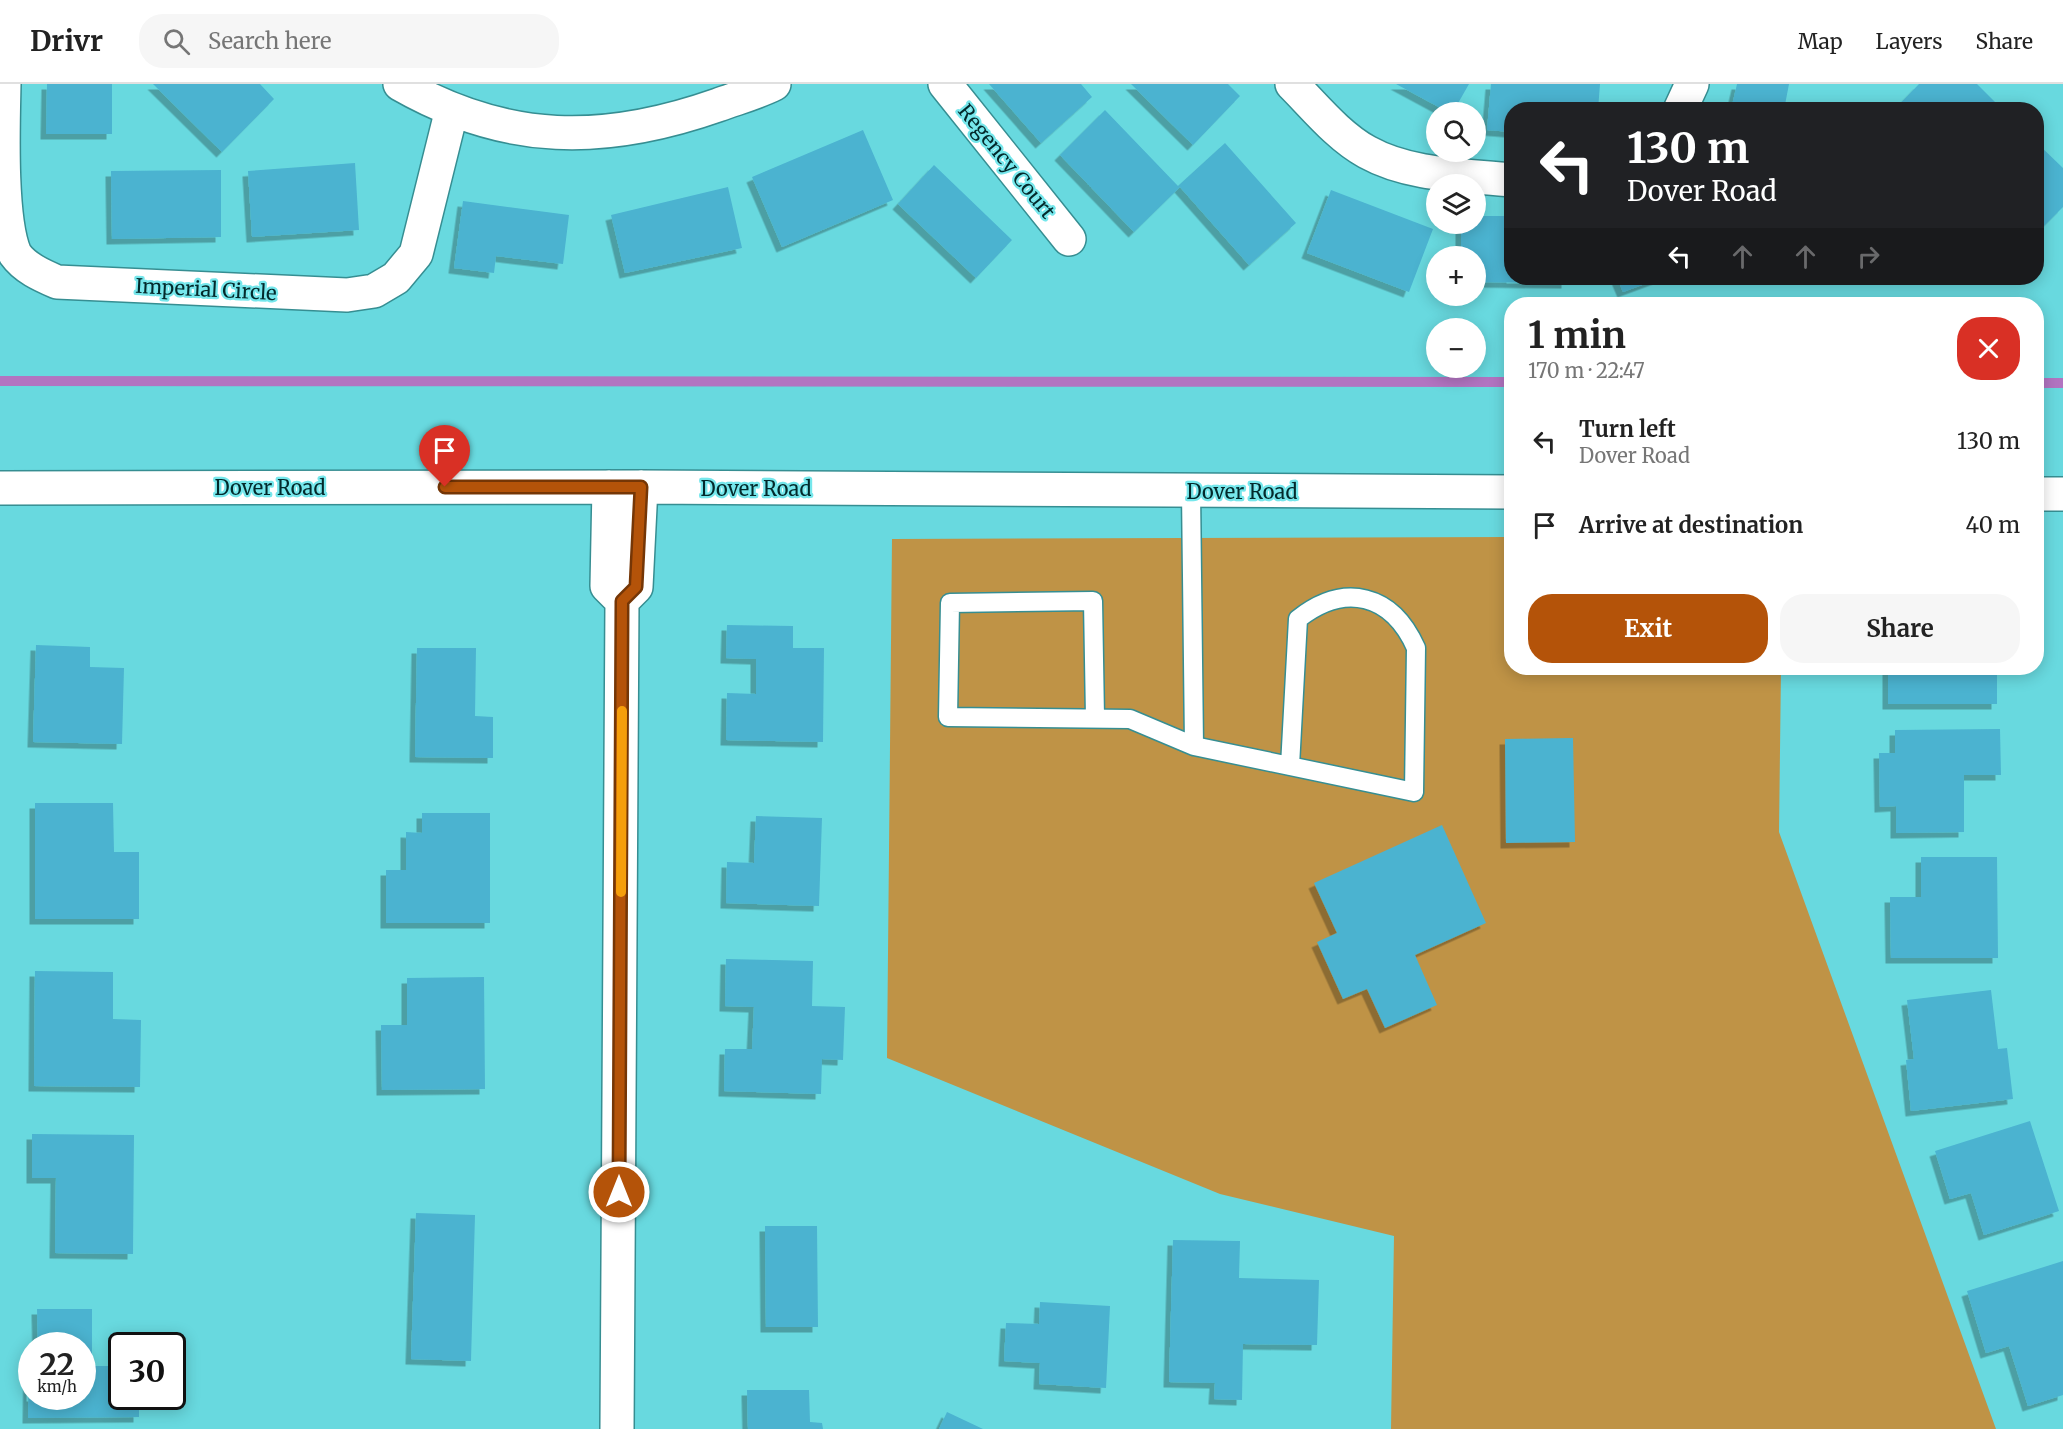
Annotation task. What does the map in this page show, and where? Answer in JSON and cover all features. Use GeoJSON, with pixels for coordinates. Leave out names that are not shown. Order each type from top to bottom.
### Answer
{"type":"FeatureCollection","features":[{"type":"Feature","properties":{"kind":"street","name":"Imperial Circle"},"geometry":{"type":"LineString","coordinates":[[4,84],[0,207],[3,232],[15,255],[21,261],[34,272],[57,282],[347,295],[374,291],[396,279],[416,254],[452,109]]}},
{"type":"Feature","properties":{"kind":"street"},"geometry":{"type":"LineString","coordinates":[[400,84],[452,109],[526,130],[578,134],[631,129],[686,116],[774,84]]}},
{"type":"Feature","properties":{"kind":"street","name":"Regency Court"},"geometry":{"type":"LineString","coordinates":[[945,84],[1069,239]]}},
{"type":"Feature","properties":{"kind":"street"},"geometry":{"type":"LineString","coordinates":[[1292,84],[1343,135],[1367,152],[1393,164],[1422,170],[1504,179]]}},
{"type":"Feature","properties":{"kind":"street"},"geometry":{"type":"LineString","coordinates":[[1684,102],[1692,84]]}},
{"type":"Feature","properties":{"kind":"street"},"geometry":{"type":"LineString","coordinates":[[617,1429],[622,601],[636,587],[625,487]]}},
{"type":"Feature","properties":{"kind":"street","name":"Dover Road"},"geometry":{"type":"LineString","coordinates":[[0,488],[625,487],[1504,492]]}},
{"type":"Feature","properties":{"kind":"street"},"geometry":{"type":"LineString","coordinates":[[2044,494],[2063,494]]}},
{"type":"Feature","properties":{"kind":"lane"},"geometry":{"type":"LineString","coordinates":[[1191,491],[1194,746]]}},
{"type":"Feature","properties":{"kind":"lane"},"geometry":{"type":"LineString","coordinates":[[1095,718],[1093,601],[950,603],[948,717],[1130,719],[1194,746],[1414,792],[1416,648],[1408,629],[1393,613],[1375,602],[1355,597],[1334,598],[1314,606],[1298,619],[1290,766]]}},
{"type":"Feature","properties":{"kind":"shaded area"},"geometry":{"type":"Polygon","coordinates":[[[1504,537],[1504,675],[1781,675],[1779,832],[1996,1429],[1391,1429],[1394,1236],[1220,1194],[887,1058],[892,539],[1504,537]]]}},
{"type":"Feature","properties":{"kind":"building"},"geometry":{"type":"Polygon","coordinates":[[[47,84],[112,84],[112,134],[46,134],[47,84]]]}},
{"type":"Feature","properties":{"kind":"building"},"geometry":{"type":"Polygon","coordinates":[[[153,84],[260,84],[274,99],[222,152],[153,84]]]}},
{"type":"Feature","properties":{"kind":"building"},"geometry":{"type":"Polygon","coordinates":[[[989,84],[1081,84],[1092,97],[1041,143],[989,84]]]}},
{"type":"Feature","properties":{"kind":"building"},"geometry":{"type":"Polygon","coordinates":[[[1131,84],[1228,84],[1240,96],[1193,145],[1131,84]]]}},
{"type":"Feature","properties":{"kind":"building"},"geometry":{"type":"Polygon","coordinates":[[[1396,84],[1469,84],[1459,102],[1429,102],[1396,84]]]}},
{"type":"Feature","properties":{"kind":"building"},"geometry":{"type":"Polygon","coordinates":[[[1491,84],[1600,84],[1599,102],[1504,102],[1504,131],[1487,130],[1491,84]]]}},
{"type":"Feature","properties":{"kind":"building"},"geometry":{"type":"Polygon","coordinates":[[[1737,84],[1789,84],[1786,102],[1733,102],[1737,84]]]}},
{"type":"Feature","properties":{"kind":"building"},"geometry":{"type":"Polygon","coordinates":[[[1919,84],[1977,84],[1995,102],[1902,102],[1919,84]]]}},
{"type":"Feature","properties":{"kind":"building"},"geometry":{"type":"Polygon","coordinates":[[[1105,110],[1178,186],[1225,143],[1296,223],[1249,265],[1180,187],[1134,232],[1060,155],[1105,110]]]}},
{"type":"Feature","properties":{"kind":"building"},"geometry":{"type":"Polygon","coordinates":[[[863,130],[893,200],[782,247],[752,177],[863,130]]]}},
{"type":"Feature","properties":{"kind":"building"},"geometry":{"type":"Polygon","coordinates":[[[2044,150],[2063,168],[2063,207],[2044,226],[2044,150]]]}},
{"type":"Feature","properties":{"kind":"building"},"geometry":{"type":"Polygon","coordinates":[[[355,163],[359,230],[252,237],[248,171],[355,163]]]}},
{"type":"Feature","properties":{"kind":"building"},"geometry":{"type":"Polygon","coordinates":[[[934,165],[1012,240],[976,278],[898,204],[934,165]]]}},
{"type":"Feature","properties":{"kind":"building"},"geometry":{"type":"Polygon","coordinates":[[[221,170],[221,237],[112,239],[111,171],[221,170]]]}},
{"type":"Feature","properties":{"kind":"building"},"geometry":{"type":"Polygon","coordinates":[[[728,187],[742,248],[625,273],[611,215],[728,187]]]}},
{"type":"Feature","properties":{"kind":"building"},"geometry":{"type":"Polygon","coordinates":[[[1331,190],[1426,226],[1426,234],[1431,234],[1409,292],[1307,253],[1331,190]]]}},
{"type":"Feature","properties":{"kind":"building"},"geometry":{"type":"Polygon","coordinates":[[[463,201],[569,215],[563,264],[496,256],[494,273],[454,268],[463,201]]]}},
{"type":"Feature","properties":{"kind":"building"},"geometry":{"type":"Polygon","coordinates":[[[1486,216],[1504,216],[1504,282],[1486,282],[1486,246],[1461,246],[1461,234],[1486,234],[1486,216]]]}},
{"type":"Feature","properties":{"kind":"building"},"geometry":{"type":"Polygon","coordinates":[[[1620,285],[1642,285],[1623,292],[1620,285]]]}},
{"type":"Feature","properties":{"kind":"building"},"geometry":{"type":"Polygon","coordinates":[[[727,625],[793,626],[793,648],[824,648],[823,742],[726,740],[727,693],[756,694],[756,659],[726,658],[727,625]]]}},
{"type":"Feature","properties":{"kind":"building"},"geometry":{"type":"Polygon","coordinates":[[[36,645],[90,647],[90,667],[124,668],[122,744],[33,742],[36,645]]]}},
{"type":"Feature","properties":{"kind":"building"},"geometry":{"type":"Polygon","coordinates":[[[417,648],[476,648],[475,716],[493,717],[493,758],[415,757],[417,648]]]}},
{"type":"Feature","properties":{"kind":"building"},"geometry":{"type":"Polygon","coordinates":[[[1888,675],[1997,675],[1997,704],[1888,704],[1888,675]]]}},
{"type":"Feature","properties":{"kind":"building"},"geometry":{"type":"Polygon","coordinates":[[[2000,729],[2001,775],[1964,775],[1964,832],[1896,833],[1896,806],[1880,807],[1879,753],[1895,753],[1895,730],[2000,729]]]}},
{"type":"Feature","properties":{"kind":"building"},"geometry":{"type":"Polygon","coordinates":[[[1573,738],[1575,842],[1506,843],[1505,739],[1573,738]]]}},
{"type":"Feature","properties":{"kind":"building"},"geometry":{"type":"Polygon","coordinates":[[[35,803],[113,803],[114,852],[139,852],[139,919],[35,919],[35,803]]]}},
{"type":"Feature","properties":{"kind":"building"},"geometry":{"type":"Polygon","coordinates":[[[422,813],[490,813],[490,923],[386,923],[386,870],[406,870],[406,832],[422,833],[422,813]]]}},
{"type":"Feature","properties":{"kind":"building"},"geometry":{"type":"Polygon","coordinates":[[[756,816],[822,818],[819,906],[726,903],[727,862],[754,863],[756,816]]]}},
{"type":"Feature","properties":{"kind":"building"},"geometry":{"type":"Polygon","coordinates":[[[1442,825],[1486,923],[1415,955],[1437,1005],[1385,1028],[1367,989],[1343,999],[1317,942],[1337,933],[1314,883],[1442,825]]]}},
{"type":"Feature","properties":{"kind":"building"},"geometry":{"type":"Polygon","coordinates":[[[1921,857],[1997,857],[1998,958],[1891,958],[1890,897],[1921,897],[1921,857]]]}},
{"type":"Feature","properties":{"kind":"building"},"geometry":{"type":"Polygon","coordinates":[[[726,959],[813,961],[812,1006],[845,1007],[843,1060],[822,1059],[821,1094],[724,1091],[725,1049],[752,1049],[754,1007],[725,1006],[726,959]]]}},
{"type":"Feature","properties":{"kind":"building"},"geometry":{"type":"Polygon","coordinates":[[[35,971],[113,972],[113,1019],[141,1020],[140,1087],[34,1086],[35,971]]]}},
{"type":"Feature","properties":{"kind":"building"},"geometry":{"type":"Polygon","coordinates":[[[484,977],[485,1089],[382,1090],[381,1025],[407,1025],[407,978],[484,977]]]}},
{"type":"Feature","properties":{"kind":"building"},"geometry":{"type":"Polygon","coordinates":[[[1991,990],[1998,1049],[2007,1048],[2013,1099],[1911,1111],[1906,1060],[1914,1059],[1907,1000],[1991,990]]]}},
{"type":"Feature","properties":{"kind":"building"},"geometry":{"type":"Polygon","coordinates":[[[2030,1121],[2059,1211],[1984,1235],[1971,1193],[1950,1199],[1935,1151],[2030,1121]]]}},
{"type":"Feature","properties":{"kind":"building"},"geometry":{"type":"Polygon","coordinates":[[[32,1134],[134,1135],[133,1254],[55,1253],[56,1178],[32,1178],[32,1134]]]}},
{"type":"Feature","properties":{"kind":"building"},"geometry":{"type":"Polygon","coordinates":[[[416,1213],[475,1215],[471,1361],[411,1359],[416,1213]]]}},
{"type":"Feature","properties":{"kind":"building"},"geometry":{"type":"Polygon","coordinates":[[[765,1226],[817,1226],[818,1327],[766,1327],[765,1226]]]}},
{"type":"Feature","properties":{"kind":"building"},"geometry":{"type":"Polygon","coordinates":[[[1173,1240],[1240,1241],[1239,1278],[1319,1280],[1317,1345],[1243,1344],[1242,1400],[1214,1399],[1215,1383],[1169,1382],[1173,1240]]]}},
{"type":"Feature","properties":{"kind":"building"},"geometry":{"type":"Polygon","coordinates":[[[2063,1261],[2063,1395],[2028,1406],[2009,1346],[1986,1353],[1967,1291],[2063,1261]]]}},
{"type":"Feature","properties":{"kind":"building"},"geometry":{"type":"Polygon","coordinates":[[[1040,1302],[1110,1306],[1106,1388],[1039,1384],[1040,1363],[1004,1361],[1006,1323],[1039,1324],[1040,1302]]]}},
{"type":"Feature","properties":{"kind":"building"},"geometry":{"type":"Polygon","coordinates":[[[37,1309],[92,1309],[92,1332],[38,1332],[37,1309]]]}},
{"type":"Feature","properties":{"kind":"building"},"geometry":{"type":"Polygon","coordinates":[[[96,1366],[108,1366],[108,1410],[139,1410],[139,1417],[28,1418],[28,1410],[96,1410],[96,1366]]]}},
{"type":"Feature","properties":{"kind":"building"},"geometry":{"type":"Polygon","coordinates":[[[747,1390],[809,1390],[810,1422],[822,1423],[823,1429],[748,1429],[747,1390]]]}},
{"type":"Feature","properties":{"kind":"building"},"geometry":{"type":"Polygon","coordinates":[[[947,1412],[983,1429],[939,1429],[947,1412]]]}},
{"type":"Feature","properties":{"kind":"waterway"},"geometry":{"type":"LineString","coordinates":[[0,381],[1504,382]]}},
{"type":"Feature","properties":{"kind":"waterway"},"geometry":{"type":"LineString","coordinates":[[2044,383],[2063,383]]}},
{"type":"Feature","properties":{"kind":"slow traffic"},"geometry":{"type":"LineString","coordinates":[[621,892],[622,711]]}},
{"type":"Feature","properties":{"kind":"route"},"geometry":{"type":"LineString","coordinates":[[445,487],[641,487],[636,587],[622,601],[619,1192]]}}]}
